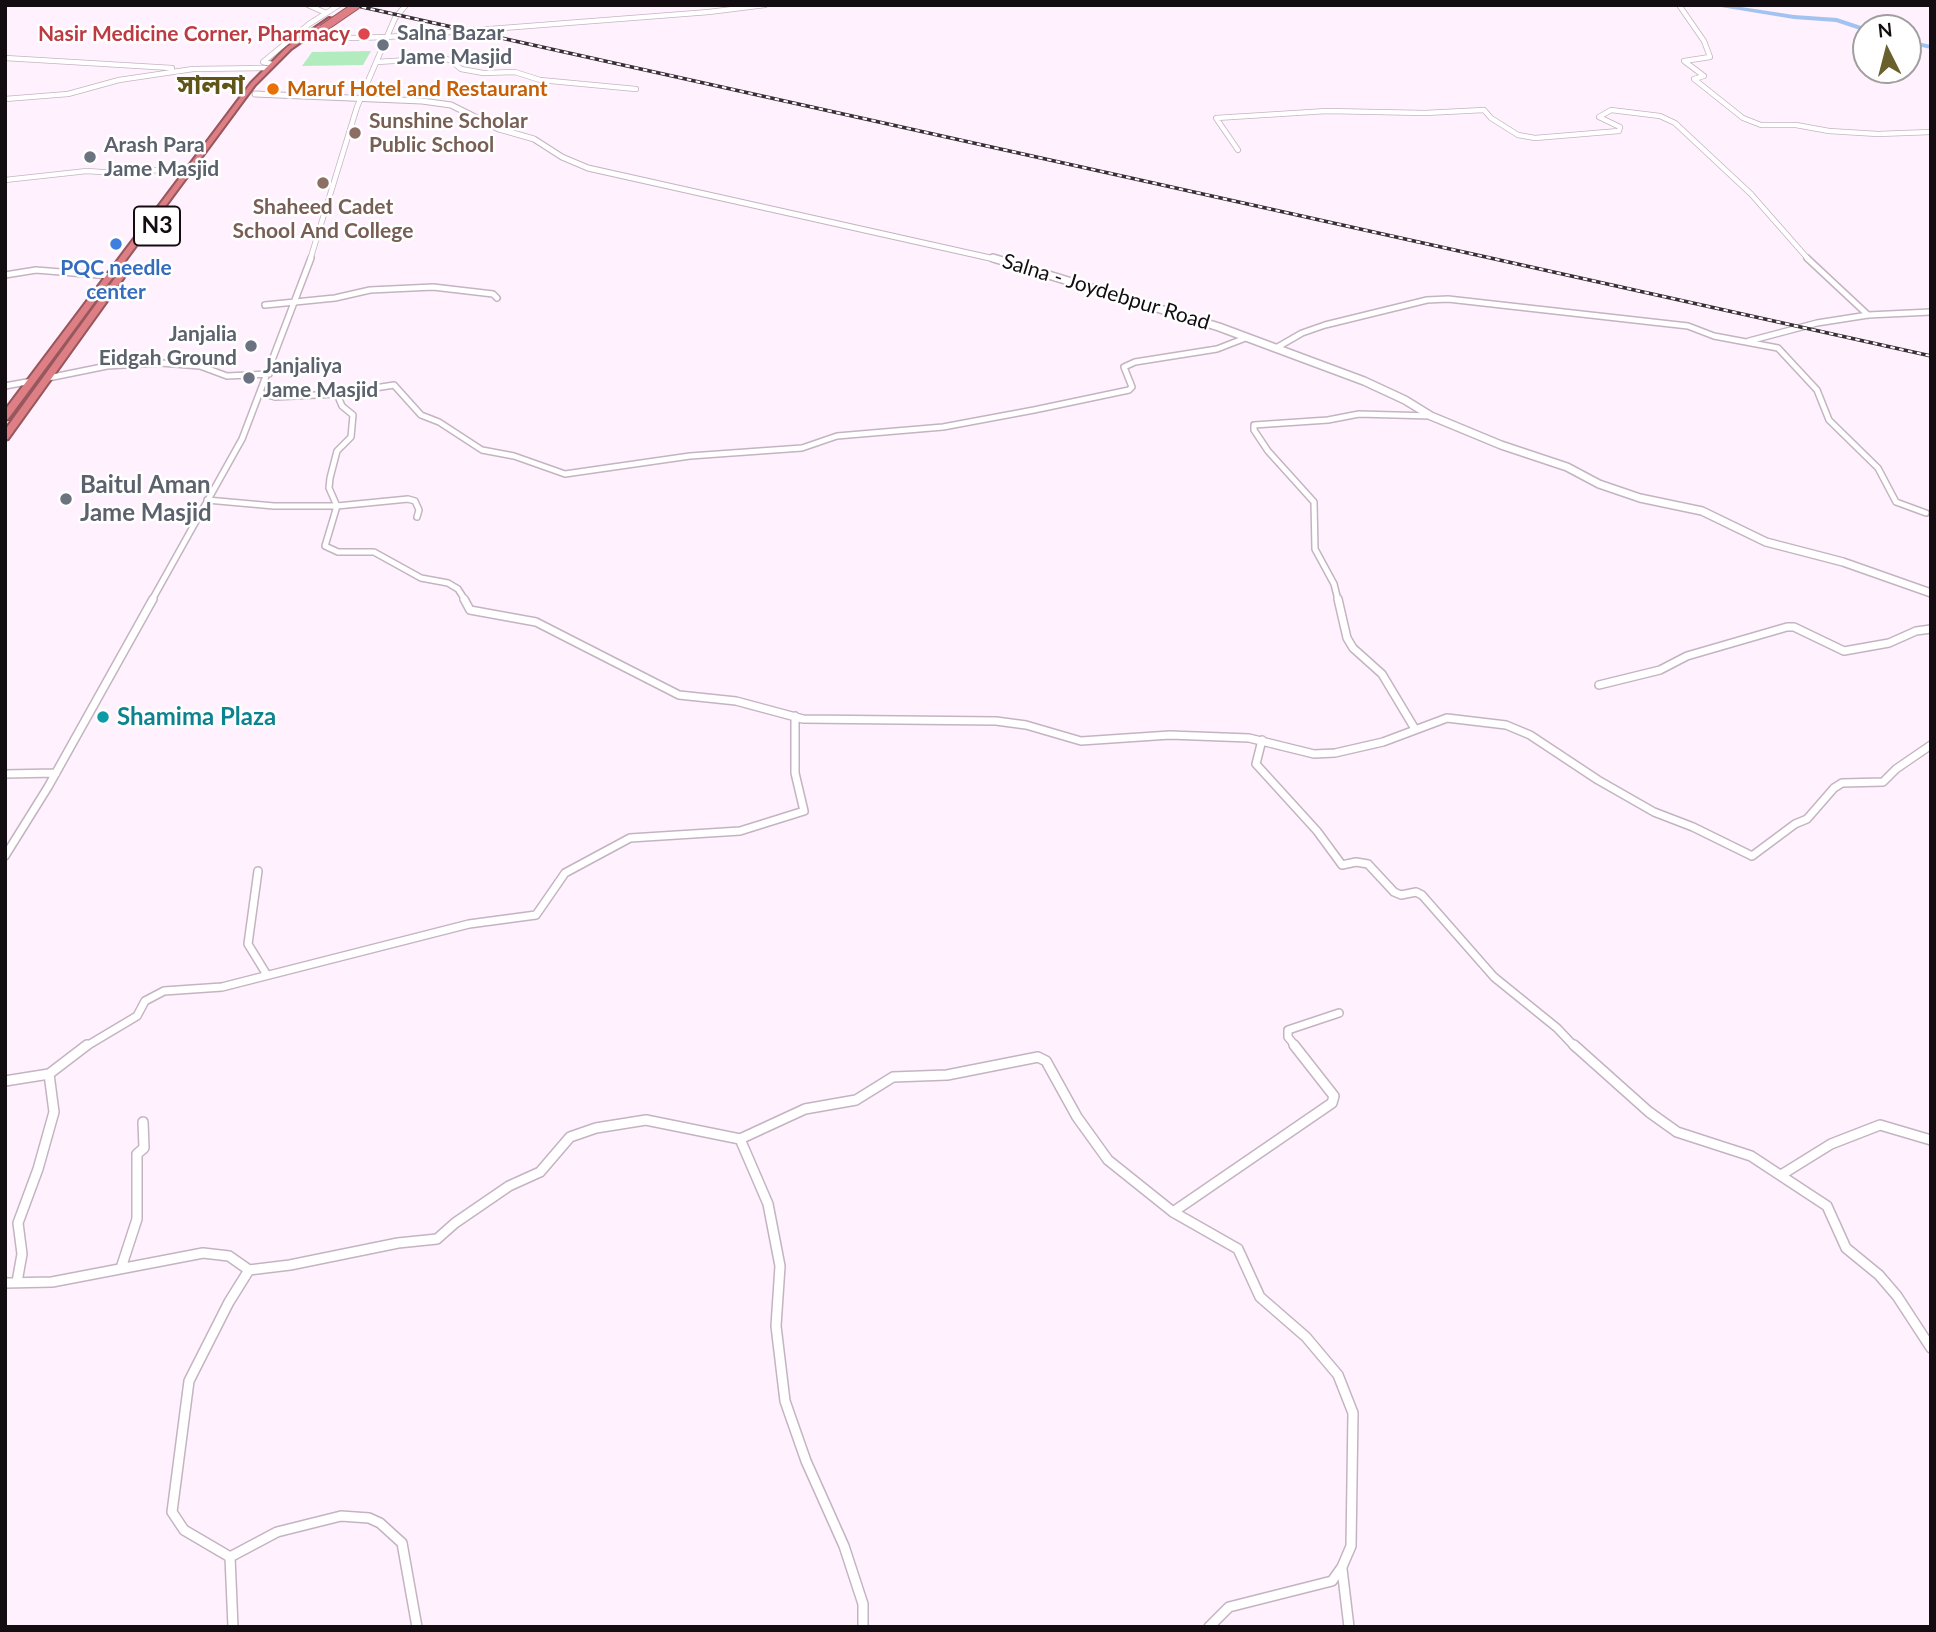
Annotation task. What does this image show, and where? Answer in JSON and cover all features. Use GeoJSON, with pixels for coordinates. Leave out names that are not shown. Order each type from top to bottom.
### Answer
{"type":"FeatureCollection","features":[{"type":"Feature","properties":{"kind":"highway","name":"N3"},"geometry":{"type":"LineString","coordinates":[[5,437],[255,94],[290,52],[351,5]]}},
{"type":"Feature","properties":{"kind":"highway","name":"N3"},"geometry":{"type":"LineString","coordinates":[[5,417],[253,84],[270,66],[357,5]]}},
{"type":"Feature","properties":{"kind":"main road","name":"Salna - Joydebpur Road"},"geometry":{"type":"LineString","coordinates":[[255,94],[422,101],[451,105],[499,129],[534,139],[562,157],[588,169],[984,256],[1149,304],[1248,337],[1364,381],[1405,400],[1431,416],[1501,445],[1567,467],[1618,491],[1702,511],[1766,542],[1843,562],[1931,593]]}},
{"type":"Feature","properties":{"kind":"street"},"geometry":{"type":"LineString","coordinates":[[308,5],[326,13]]}},
{"type":"Feature","properties":{"kind":"street"},"geometry":{"type":"LineString","coordinates":[[270,66],[263,62],[276,49],[339,5]]}},
{"type":"Feature","properties":{"kind":"street"},"geometry":{"type":"LineString","coordinates":[[5,856],[57,773],[242,439],[270,374],[361,100],[395,18],[406,5]]}},
{"type":"Feature","properties":{"kind":"street"},"geometry":{"type":"LineString","coordinates":[[317,31],[354,38],[387,37],[709,12],[765,5]]}},
{"type":"Feature","properties":{"kind":"street"},"geometry":{"type":"LineString","coordinates":[[1679,5],[1704,41],[1710,57],[1684,61],[1704,76],[1694,79],[1744,118],[1761,125],[1796,125],[1829,131],[1878,134],[1931,132]]}},
{"type":"Feature","properties":{"kind":"street"},"geometry":{"type":"LineString","coordinates":[[5,58],[193,69],[270,66]]}},
{"type":"Feature","properties":{"kind":"street"},"geometry":{"type":"LineString","coordinates":[[377,62],[447,58],[458,68],[483,73],[515,72],[540,80],[636,89]]}},
{"type":"Feature","properties":{"kind":"street"},"geometry":{"type":"LineString","coordinates":[[5,99],[68,94],[119,80],[193,69]]}},
{"type":"Feature","properties":{"kind":"street"},"geometry":{"type":"LineString","coordinates":[[1238,150],[1216,118],[1327,111],[1426,113],[1484,110],[1491,118],[1518,135],[1535,138],[1619,131],[1620,127],[1599,117],[1611,110],[1660,116],[1675,122],[1751,194],[1798,249],[1868,315]]}},
{"type":"Feature","properties":{"kind":"street"},"geometry":{"type":"LineString","coordinates":[[5,180],[87,171],[116,173],[191,168]]}},
{"type":"Feature","properties":{"kind":"street"},"geometry":{"type":"LineString","coordinates":[[5,275],[36,270],[110,276]]}},
{"type":"Feature","properties":{"kind":"street"},"geometry":{"type":"LineString","coordinates":[[265,305],[370,290],[433,287],[494,294],[497,298]]}},
{"type":"Feature","properties":{"kind":"street"},"geometry":{"type":"LineString","coordinates":[[1276,348],[1302,333],[1325,325],[1427,300],[1448,299],[1688,326],[1714,336],[1778,348],[1818,390],[1829,420],[1878,468],[1896,502],[1926,513]]}},
{"type":"Feature","properties":{"kind":"street"},"geometry":{"type":"LineString","coordinates":[[1747,341],[1816,323],[1868,315],[1931,312]]}},
{"type":"Feature","properties":{"kind":"street"},"geometry":{"type":"LineString","coordinates":[[261,393],[275,397],[337,394],[394,385],[421,415],[439,422],[482,450],[514,456],[565,474],[690,456],[802,447],[837,436],[943,427],[1034,410],[1129,390],[1132,387],[1124,367],[1135,362],[1217,349],[1248,337]]}},
{"type":"Feature","properties":{"kind":"street"},"geometry":{"type":"LineString","coordinates":[[48,377],[107,366],[161,363],[200,366],[227,376],[270,374]]}},
{"type":"Feature","properties":{"kind":"street"},"geometry":{"type":"LineString","coordinates":[[5,386],[32,381]]}},
{"type":"Feature","properties":{"kind":"street"},"geometry":{"type":"LineString","coordinates":[[337,394],[342,406],[353,415],[351,438],[337,451],[330,478],[329,488],[337,506],[326,537],[326,546],[329,549],[338,552],[374,552],[421,578],[448,583],[458,589],[470,610],[536,621],[679,695],[736,701],[803,719],[996,721],[1026,725],[1081,741],[1192,735],[1262,740],[1314,754],[1335,753],[1383,742],[1447,718],[1516,727],[1654,811],[1752,856],[1795,824],[1807,819],[1828,798],[1833,788],[1842,783],[1883,782],[1896,769],[1931,745]]}},
{"type":"Feature","properties":{"kind":"street"},"geometry":{"type":"LineString","coordinates":[[1415,729],[1382,674],[1347,638],[1334,584],[1315,549],[1314,502],[1268,451],[1254,430],[1254,425],[1359,414],[1431,416]]}},
{"type":"Feature","properties":{"kind":"street"},"geometry":{"type":"LineString","coordinates":[[207,500],[274,506],[337,506],[408,499],[415,501],[419,510],[417,517]]}},
{"type":"Feature","properties":{"kind":"street"},"geometry":{"type":"LineString","coordinates":[[1599,685],[1660,670],[1687,656],[1787,627],[1794,627],[1844,651],[1889,643],[1916,631],[1931,629]]}},
{"type":"Feature","properties":{"kind":"street"},"geometry":{"type":"LineString","coordinates":[[5,1082],[49,1074],[96,1039],[137,1016],[145,1001],[152,995],[164,991],[222,987],[469,924],[536,915],[565,873],[630,838],[740,831],[804,811],[795,773],[795,716]]}},
{"type":"Feature","properties":{"kind":"street"},"geometry":{"type":"LineString","coordinates":[[1262,740],[1256,764],[1317,831],[1342,865],[1362,862],[1368,864],[1394,892],[1401,895],[1416,892],[1422,895],[1494,977],[1557,1028],[1590,1061],[1649,1112],[1677,1132],[1687,1138],[1732,1148],[1751,1156],[1827,1206],[1846,1248],[1879,1275],[1897,1296],[1931,1348]]}},
{"type":"Feature","properties":{"kind":"street"},"geometry":{"type":"LineString","coordinates":[[5,774],[57,773]]}},
{"type":"Feature","properties":{"kind":"street"},"geometry":{"type":"LineString","coordinates":[[258,871],[248,944],[267,975]]}},
{"type":"Feature","properties":{"kind":"street"},"geometry":{"type":"LineString","coordinates":[[1173,1212],[1332,1103],[1334,1096],[1288,1037],[1288,1030],[1339,1013]]}},
{"type":"Feature","properties":{"kind":"street"},"geometry":{"type":"LineString","coordinates":[[5,1283],[52,1282],[203,1253],[229,1256],[249,1270],[290,1265],[398,1243],[437,1239],[454,1223],[509,1186],[540,1172],[570,1137],[596,1128],[646,1120],[740,1139],[804,1109],[856,1100],[893,1077],[947,1075],[1038,1057],[1046,1061],[1077,1117],[1108,1160],[1173,1212],[1238,1250],[1260,1297],[1306,1337],[1338,1375],[1353,1413],[1351,1546],[1342,1567],[1332,1581],[1229,1607],[1209,1627]]}},
{"type":"Feature","properties":{"kind":"street"},"geometry":{"type":"LineString","coordinates":[[18,1282],[22,1254],[18,1223],[54,1112],[49,1074]]}},
{"type":"Feature","properties":{"kind":"street"},"geometry":{"type":"LineString","coordinates":[[121,1268],[137,1219],[137,1154],[144,1148],[143,1122]]}},
{"type":"Feature","properties":{"kind":"street"},"geometry":{"type":"LineString","coordinates":[[1781,1174],[1831,1144],[1880,1125],[1931,1140]]}},
{"type":"Feature","properties":{"kind":"street"},"geometry":{"type":"LineString","coordinates":[[740,1139],[768,1204],[779,1266],[776,1326],[785,1401],[806,1461],[844,1546],[863,1604],[863,1627]]}},
{"type":"Feature","properties":{"kind":"street"},"geometry":{"type":"LineString","coordinates":[[230,1557],[184,1530],[172,1512],[189,1381],[229,1302],[249,1270]]}},
{"type":"Feature","properties":{"kind":"street"},"geometry":{"type":"LineString","coordinates":[[230,1557],[277,1532],[341,1517],[369,1518],[380,1523],[402,1543],[417,1627]]}},
{"type":"Feature","properties":{"kind":"street"},"geometry":{"type":"LineString","coordinates":[[230,1557],[233,1627]]}},
{"type":"Feature","properties":{"kind":"street"},"geometry":{"type":"LineString","coordinates":[[1342,1567],[1349,1627]]}},
{"type":"Feature","properties":{"kind":"green space"},"geometry":{"type":"Polygon","coordinates":[[[371,51],[363,65],[302,66],[312,52],[371,51]]]}},
{"type":"Feature","properties":{"kind":"waterway"},"geometry":{"type":"LineString","coordinates":[[1712,5],[1794,17],[1837,20],[1852,25]]}},
{"type":"Feature","properties":{"kind":"waterway"},"geometry":{"type":"LineString","coordinates":[[1922,45],[1931,47]]}},
{"type":"Feature","properties":{"kind":"railway"},"geometry":{"type":"LineString","coordinates":[[353,5],[1931,356]]}},
{"type":"Feature","properties":{"kind":"place","name":"Nasir Medicine Corner, Pharmacy"},"geometry":{"type":"Point","coordinates":[364,34]}},
{"type":"Feature","properties":{"kind":"place","name":"Salna Bazar Jame Masjid"},"geometry":{"type":"Point","coordinates":[383,45]}},
{"type":"Feature","properties":{"kind":"place","name":"Maruf Hotel and Restaurant"},"geometry":{"type":"Point","coordinates":[273,89]}},
{"type":"Feature","properties":{"kind":"place","name":"Sunshine Scholar Public School"},"geometry":{"type":"Point","coordinates":[355,133]}},
{"type":"Feature","properties":{"kind":"place","name":"Arash Para Jame Masjid"},"geometry":{"type":"Point","coordinates":[90,157]}},
{"type":"Feature","properties":{"kind":"place","name":"Shaheed Cadet School And College"},"geometry":{"type":"Point","coordinates":[323,183]}},
{"type":"Feature","properties":{"kind":"place","name":"PQC needle center"},"geometry":{"type":"Point","coordinates":[116,244]}},
{"type":"Feature","properties":{"kind":"place","name":"Janjalia Eidgah Ground"},"geometry":{"type":"Point","coordinates":[251,346]}},
{"type":"Feature","properties":{"kind":"place","name":"Janjaliya Jame Masjid"},"geometry":{"type":"Point","coordinates":[249,378]}},
{"type":"Feature","properties":{"kind":"place","name":"Baitul Aman Jame Masjid"},"geometry":{"type":"Point","coordinates":[66,499]}},
{"type":"Feature","properties":{"kind":"place","name":"Shamima Plaza"},"geometry":{"type":"Point","coordinates":[103,717]}},
{"type":"Feature","properties":{"kind":"district","name":"সালনা"},"geometry":{"type":"Point","coordinates":[211,86]}}]}
